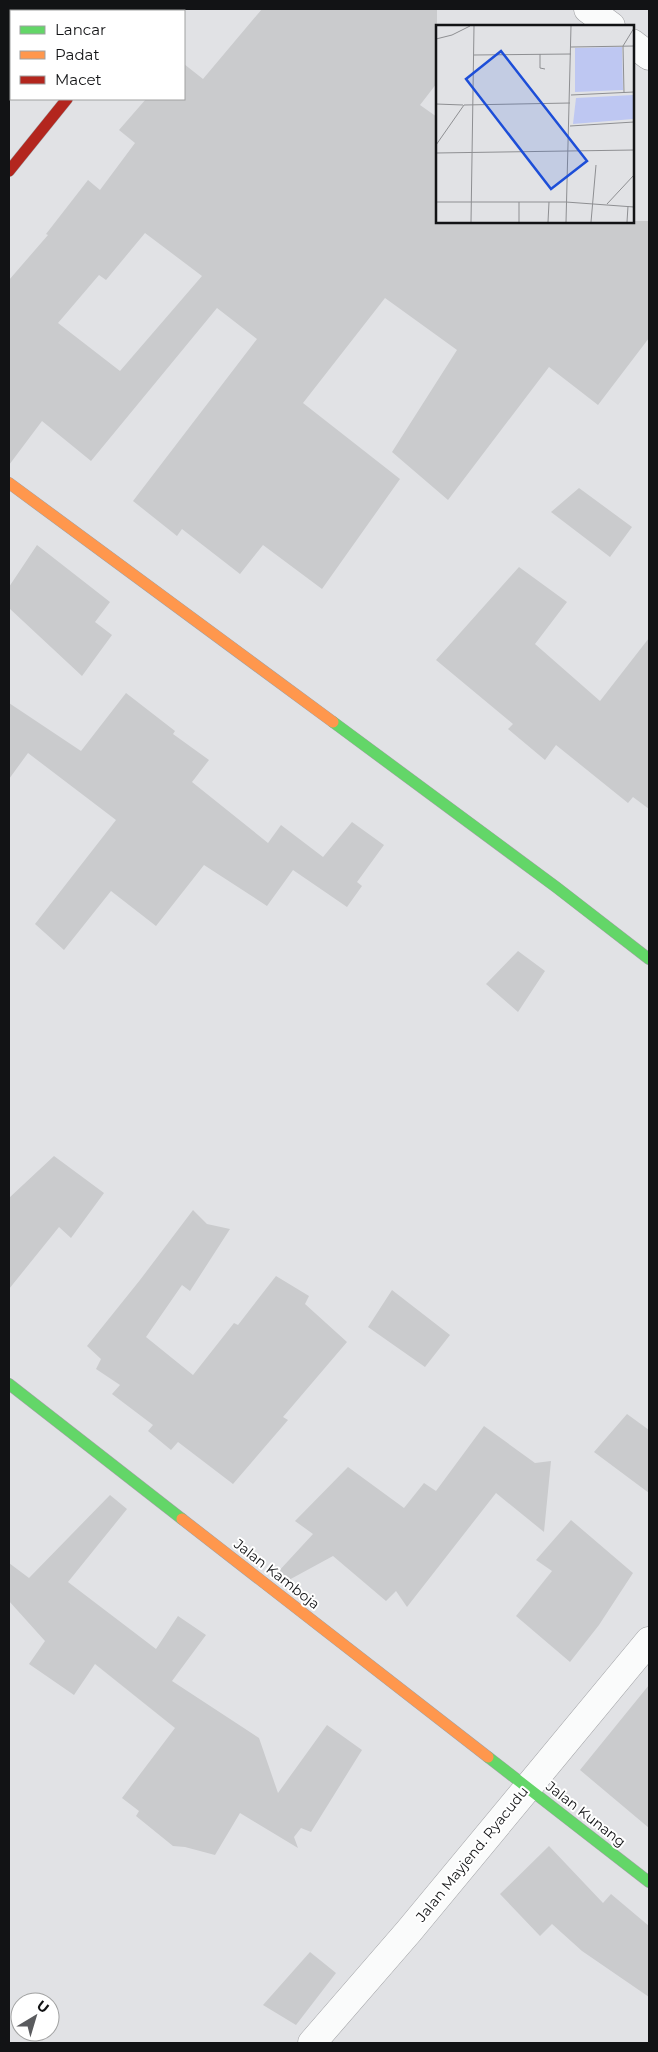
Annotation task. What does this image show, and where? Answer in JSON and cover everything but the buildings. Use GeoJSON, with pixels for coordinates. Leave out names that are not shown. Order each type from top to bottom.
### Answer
{"type":"FeatureCollection","features":[{"type":"Feature","properties":{"kind":"street"},"geometry":{"type":"LineString","coordinates":[[588,9],[609,25]]}},
{"type":"Feature","properties":{"kind":"street"},"geometry":{"type":"LineString","coordinates":[[633,44],[649,56]]}},
{"type":"Feature","properties":{"kind":"street"},"geometry":{"type":"LineString","coordinates":[[9,171],[66,100]]}},
{"type":"Feature","properties":{"kind":"street"},"geometry":{"type":"LineString","coordinates":[[9,483],[556,887],[649,959]]}},
{"type":"Feature","properties":{"kind":"street","name":"Jalan Kamboja"},"geometry":{"type":"LineString","coordinates":[[9,1384],[527,1787]]}},
{"type":"Feature","properties":{"kind":"street","name":"Jalan Mayjend. Ryacudu"},"geometry":{"type":"LineString","coordinates":[[312,2043],[409,1931],[649,1641]]}},
{"type":"Feature","properties":{"kind":"street","name":"Jalan Kunang"},"geometry":{"type":"LineString","coordinates":[[527,1787],[649,1882]]}},
{"type":"Feature","properties":{"kind":"traffic: fast"},"geometry":{"type":"LineString","coordinates":[[333,722],[556,887],[649,959]]}},
{"type":"Feature","properties":{"kind":"traffic: fast"},"geometry":{"type":"LineString","coordinates":[[9,1384],[182,1519]]}},
{"type":"Feature","properties":{"kind":"traffic: fast"},"geometry":{"type":"LineString","coordinates":[[488,1757],[649,1882]]}},
{"type":"Feature","properties":{"kind":"traffic: slow"},"geometry":{"type":"LineString","coordinates":[[9,483],[333,722]]}},
{"type":"Feature","properties":{"kind":"traffic: slow"},"geometry":{"type":"LineString","coordinates":[[182,1519],[488,1757]]}},
{"type":"Feature","properties":{"kind":"traffic: jam"},"geometry":{"type":"LineString","coordinates":[[9,171],[66,100]]}}]}
